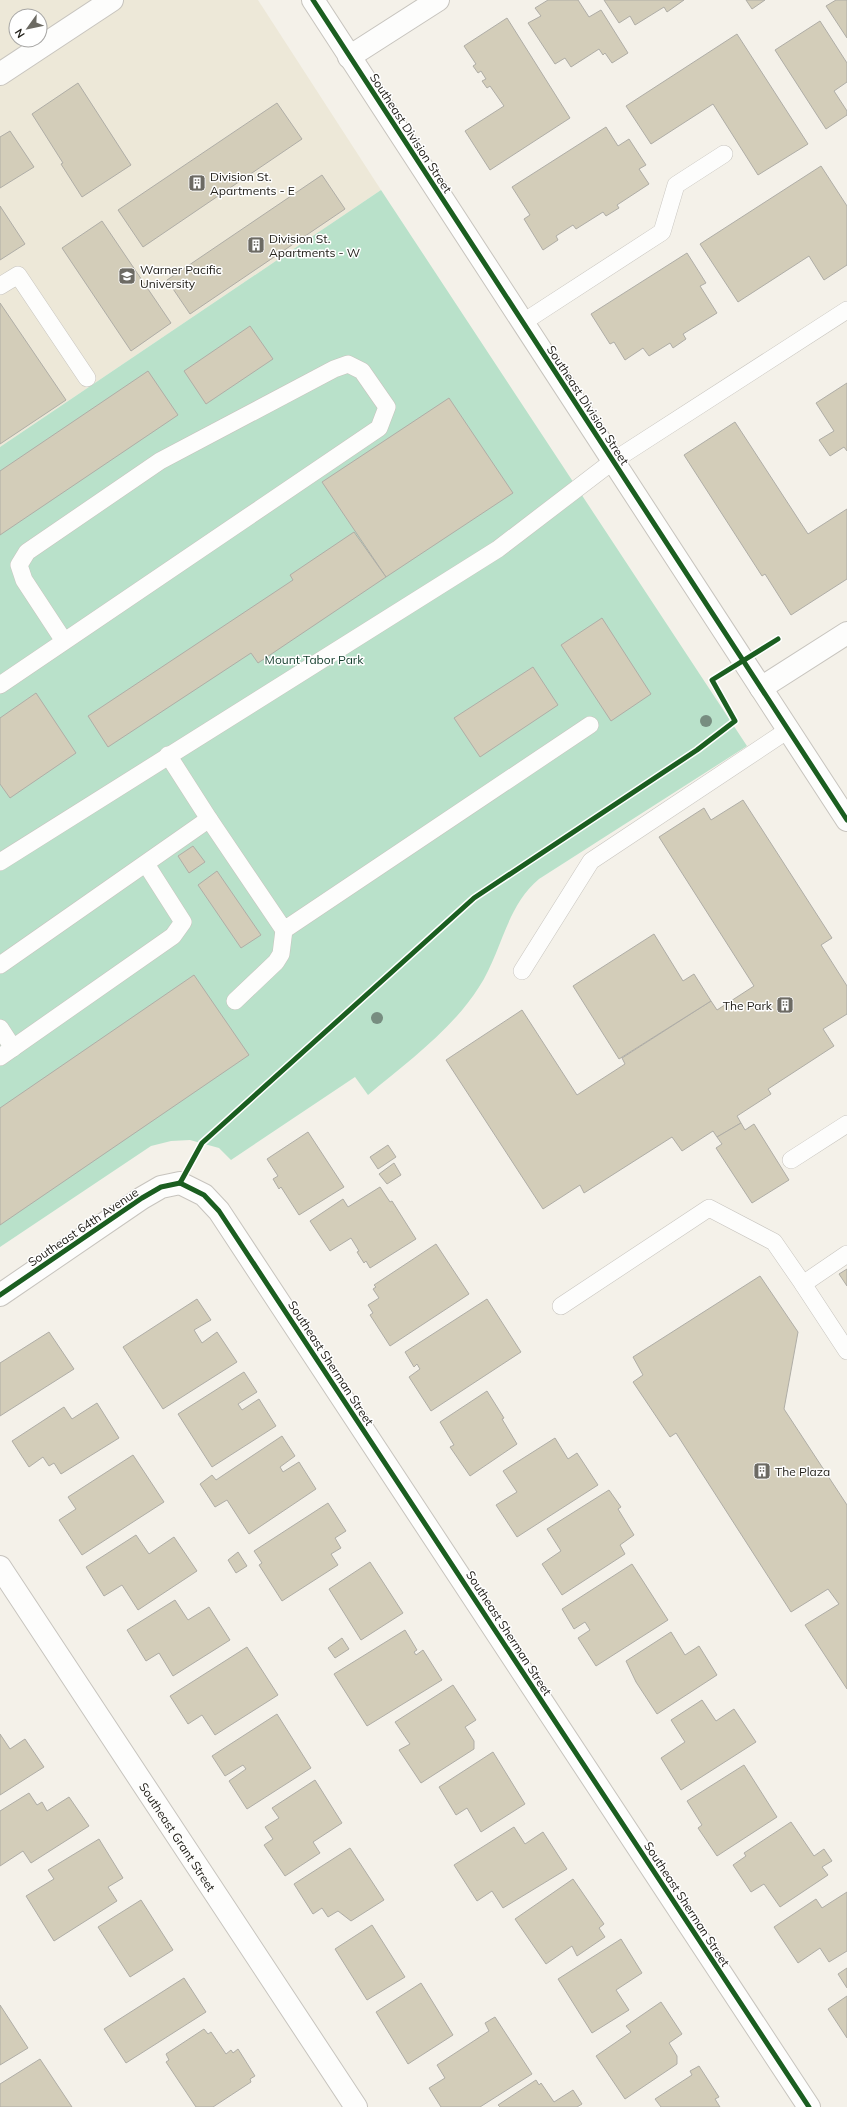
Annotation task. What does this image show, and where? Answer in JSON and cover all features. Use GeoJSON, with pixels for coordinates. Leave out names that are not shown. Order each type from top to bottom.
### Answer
{"type":"FeatureCollection","features":[{"type":"Feature","properties":{"kind":"street"},"geometry":{"type":"LineString","coordinates":[[0,74],[112,0]]}},
{"type":"Feature","properties":{"kind":"street","name":"Southeast Division Street"},"geometry":{"type":"LineString","coordinates":[[313,0],[847,820]]}},
{"type":"Feature","properties":{"kind":"street"},"geometry":{"type":"LineString","coordinates":[[349,57],[438,0]]}},
{"type":"Feature","properties":{"kind":"street"},"geometry":{"type":"LineString","coordinates":[[761,688],[847,633]]}},
{"type":"Feature","properties":{"kind":"street","name":"Southeast 64th Avenue"},"geometry":{"type":"LineString","coordinates":[[0,1295],[142,1198],[161,1187],[180,1183]]}},
{"type":"Feature","properties":{"kind":"street","name":"Southeast Sherman Street"},"geometry":{"type":"LineString","coordinates":[[180,1183],[204,1195],[219,1211],[809,2107]]}},
{"type":"Feature","properties":{"kind":"street","name":"Southeast Grant Street"},"geometry":{"type":"LineString","coordinates":[[0,1567],[356,2107]]}},
{"type":"Feature","properties":{"kind":"lane"},"geometry":{"type":"LineString","coordinates":[[522,323],[662,232],[676,186],[724,154]]}},
{"type":"Feature","properties":{"kind":"lane"},"geometry":{"type":"LineString","coordinates":[[0,286],[18,275],[87,378]]}},
{"type":"Feature","properties":{"kind":"lane"},"geometry":{"type":"LineString","coordinates":[[0,862],[498,549],[613,461],[847,310]]}},
{"type":"Feature","properties":{"kind":"lane"},"geometry":{"type":"LineString","coordinates":[[0,685],[379,428],[387,407],[362,371],[348,364],[334,369],[160,461],[26,552],[20,565],[24,580],[64,641]]}},
{"type":"Feature","properties":{"kind":"lane"},"geometry":{"type":"LineString","coordinates":[[284,930],[590,725]]}},
{"type":"Feature","properties":{"kind":"lane"},"geometry":{"type":"LineString","coordinates":[[522,971],[591,862],[788,730]]}},
{"type":"Feature","properties":{"kind":"lane"},"geometry":{"type":"LineString","coordinates":[[168,755],[284,930],[281,954],[276,962],[235,1001]]}},
{"type":"Feature","properties":{"kind":"lane"},"geometry":{"type":"LineString","coordinates":[[0,965],[209,819]]}},
{"type":"Feature","properties":{"kind":"lane"},"geometry":{"type":"LineString","coordinates":[[0,1028],[6,1052],[173,936],[182,922],[146,864]]}},
{"type":"Feature","properties":{"kind":"lane"},"geometry":{"type":"LineString","coordinates":[[791,1160],[847,1124]]}},
{"type":"Feature","properties":{"kind":"lane"},"geometry":{"type":"LineString","coordinates":[[561,1306],[709,1208],[774,1242],[847,1350]]}},
{"type":"Feature","properties":{"kind":"lane"},"geometry":{"type":"LineString","coordinates":[[803,1284],[847,1254]]}},
{"type":"Feature","properties":{"kind":"shaded area","name":"Warner Pacific University"},"geometry":{"type":"Polygon","coordinates":[[[0,0],[258,0],[381,190],[0,447],[0,0]]]}},
{"type":"Feature","properties":{"kind":"green space","name":"Mount Tabor Park"},"geometry":{"type":"Polygon","coordinates":[[[381,190],[747,746],[539,879],[519,902],[505,930],[487,973],[468,1003],[428,1045],[368,1095],[355,1077],[231,1160],[219,1148],[190,1140],[171,1141],[151,1146],[0,1247],[0,447],[381,190]]]}},
{"type":"Feature","properties":{"kind":"building"},"geometry":{"type":"Polygon","coordinates":[[[548,0],[578,0],[589,17],[601,10],[628,53],[612,63],[605,53],[603,55],[599,49],[571,67],[565,58],[555,64],[528,23],[541,16],[535,8],[548,0]]]}},
{"type":"Feature","properties":{"kind":"building"},"geometry":{"type":"Polygon","coordinates":[[[604,0],[684,0],[667,12],[664,7],[635,25],[630,16],[619,23],[604,0]]]}},
{"type":"Feature","properties":{"kind":"building"},"geometry":{"type":"Polygon","coordinates":[[[746,0],[765,0],[752,9],[746,0]]]}},
{"type":"Feature","properties":{"kind":"building"},"geometry":{"type":"Polygon","coordinates":[[[836,0],[847,0],[847,38],[826,6],[836,0]]]}},
{"type":"Feature","properties":{"kind":"building"},"geometry":{"type":"Polygon","coordinates":[[[507,18],[570,118],[490,170],[465,131],[504,106],[490,86],[487,88],[482,81],[486,79],[481,71],[478,73],[473,66],[476,64],[464,46],[507,18]]]}},
{"type":"Feature","properties":{"kind":"building"},"geometry":{"type":"Polygon","coordinates":[[[820,21],[847,63],[847,82],[834,91],[847,111],[847,115],[826,129],[775,50],[820,21]]]}},
{"type":"Feature","properties":{"kind":"building"},"geometry":{"type":"Polygon","coordinates":[[[737,34],[808,144],[758,175],[713,104],[651,144],[626,106],[737,34]]]}},
{"type":"Feature","properties":{"kind":"building"},"geometry":{"type":"Polygon","coordinates":[[[78,83],[131,165],[82,197],[61,164],[63,163],[32,114],[78,83]]]}},
{"type":"Feature","properties":{"kind":"building","name":"Division St. Apartments - E"},"geometry":{"type":"Polygon","coordinates":[[[277,103],[302,139],[143,247],[118,210],[277,103]]]}},
{"type":"Feature","properties":{"kind":"building"},"geometry":{"type":"Polygon","coordinates":[[[606,127],[618,146],[629,139],[646,165],[639,169],[649,184],[617,205],[619,208],[606,216],[603,212],[576,229],[573,225],[556,236],[558,240],[543,250],[524,219],[530,215],[512,187],[606,127]]]}},
{"type":"Feature","properties":{"kind":"building"},"geometry":{"type":"Polygon","coordinates":[[[10,131],[34,167],[0,188],[0,137],[10,131]]]}},
{"type":"Feature","properties":{"kind":"building"},"geometry":{"type":"Polygon","coordinates":[[[821,166],[847,206],[847,265],[824,280],[809,256],[738,302],[700,244],[821,166]]]}},
{"type":"Feature","properties":{"kind":"building","name":"Division St. Apartments - W"},"geometry":{"type":"Polygon","coordinates":[[[322,175],[345,209],[190,314],[167,280],[322,175]]]}},
{"type":"Feature","properties":{"kind":"building"},"geometry":{"type":"Polygon","coordinates":[[[0,206],[25,244],[0,260],[0,206]]]}},
{"type":"Feature","properties":{"kind":"building"},"geometry":{"type":"Polygon","coordinates":[[[102,221],[171,323],[131,351],[62,248],[102,221]]]}},
{"type":"Feature","properties":{"kind":"building"},"geometry":{"type":"Polygon","coordinates":[[[687,253],[706,283],[700,286],[717,313],[683,334],[686,339],[673,348],[670,343],[649,356],[643,348],[625,360],[614,342],[610,344],[591,314],[687,253]]]}},
{"type":"Feature","properties":{"kind":"building"},"geometry":{"type":"Polygon","coordinates":[[[0,303],[66,400],[0,444],[0,303]]]}},
{"type":"Feature","properties":{"kind":"building"},"geometry":{"type":"Polygon","coordinates":[[[250,326],[273,359],[206,404],[184,371],[250,326]]]}},
{"type":"Feature","properties":{"kind":"building"},"geometry":{"type":"Polygon","coordinates":[[[148,371],[178,415],[0,535],[0,471],[148,371]]]}},
{"type":"Feature","properties":{"kind":"building"},"geometry":{"type":"Polygon","coordinates":[[[847,383],[847,451],[844,447],[830,456],[819,440],[834,431],[816,403],[847,383]]]}},
{"type":"Feature","properties":{"kind":"building"},"geometry":{"type":"Polygon","coordinates":[[[449,398],[513,493],[386,577],[322,482],[449,398]]]}},
{"type":"Feature","properties":{"kind":"building"},"geometry":{"type":"Polygon","coordinates":[[[735,422],[808,534],[847,509],[847,579],[791,615],[765,574],[762,576],[684,455],[735,422]]]}},
{"type":"Feature","properties":{"kind":"building"},"geometry":{"type":"Polygon","coordinates":[[[354,532],[386,577],[258,663],[251,653],[108,747],[88,716],[293,580],[290,575],[354,532]]]}},
{"type":"Feature","properties":{"kind":"building"},"geometry":{"type":"Polygon","coordinates":[[[602,618],[651,694],[611,721],[561,645],[602,618]]]}},
{"type":"Feature","properties":{"kind":"building"},"geometry":{"type":"Polygon","coordinates":[[[533,667],[558,705],[480,757],[454,718],[533,667]]]}},
{"type":"Feature","properties":{"kind":"building"},"geometry":{"type":"Polygon","coordinates":[[[36,693],[76,753],[10,798],[0,784],[0,718],[36,693]]]}},
{"type":"Feature","properties":{"kind":"building","name":"The Park"},"geometry":{"type":"Polygon","coordinates":[[[743,800],[832,938],[821,945],[847,986],[847,1014],[823,1029],[834,1046],[768,1089],[771,1094],[737,1116],[741,1123],[717,1137],[713,1131],[682,1151],[672,1137],[584,1193],[580,1185],[543,1209],[446,1060],[522,1010],[577,1095],[625,1064],[622,1058],[711,1001],[717,1010],[754,986],[659,837],[704,808],[711,820],[743,800]]]}},
{"type":"Feature","properties":{"kind":"building"},"geometry":{"type":"Polygon","coordinates":[[[193,846],[205,862],[189,873],[178,856],[193,846]]]}},
{"type":"Feature","properties":{"kind":"building"},"geometry":{"type":"Polygon","coordinates":[[[217,871],[261,935],[241,948],[198,885],[217,871]]]}},
{"type":"Feature","properties":{"kind":"building"},"geometry":{"type":"Polygon","coordinates":[[[654,934],[683,981],[694,974],[711,1001],[619,1059],[573,986],[654,934]]]}},
{"type":"Feature","properties":{"kind":"building"},"geometry":{"type":"Polygon","coordinates":[[[194,975],[249,1055],[0,1225],[0,1108],[194,975]]]}},
{"type":"Feature","properties":{"kind":"building"},"geometry":{"type":"Polygon","coordinates":[[[741,1123],[745,1130],[754,1124],[789,1180],[752,1203],[716,1148],[722,1144],[717,1137],[741,1123]]]}},
{"type":"Feature","properties":{"kind":"building"},"geometry":{"type":"Polygon","coordinates":[[[308,1132],[344,1187],[299,1215],[281,1187],[279,1189],[273,1179],[278,1176],[267,1159],[308,1132]]]}},
{"type":"Feature","properties":{"kind":"building"},"geometry":{"type":"Polygon","coordinates":[[[388,1145],[396,1157],[378,1169],[370,1157],[388,1145]]]}},
{"type":"Feature","properties":{"kind":"building"},"geometry":{"type":"Polygon","coordinates":[[[394,1163],[401,1175],[387,1184],[379,1174],[394,1163]]]}},
{"type":"Feature","properties":{"kind":"building"},"geometry":{"type":"Polygon","coordinates":[[[380,1187],[390,1202],[392,1201],[416,1239],[370,1268],[366,1261],[364,1263],[357,1252],[359,1251],[351,1238],[330,1251],[310,1221],[343,1199],[348,1207],[380,1187]]]}},
{"type":"Feature","properties":{"kind":"building"},"geometry":{"type":"Polygon","coordinates":[[[436,1244],[469,1294],[390,1346],[370,1315],[373,1313],[368,1305],[379,1298],[373,1289],[376,1287],[374,1285],[436,1244]]]}},
{"type":"Feature","properties":{"kind":"building"},"geometry":{"type":"Polygon","coordinates":[[[847,1269],[847,1286],[839,1274],[847,1269]]]}},
{"type":"Feature","properties":{"kind":"building","name":"The Plaza"},"geometry":{"type":"Polygon","coordinates":[[[760,1276],[798,1332],[784,1409],[847,1505],[847,1689],[805,1625],[839,1604],[828,1589],[791,1612],[676,1433],[670,1437],[633,1382],[643,1375],[633,1357],[760,1276]]]}},
{"type":"Feature","properties":{"kind":"building"},"geometry":{"type":"Polygon","coordinates":[[[197,1299],[211,1320],[194,1330],[202,1343],[217,1332],[237,1362],[163,1409],[123,1347],[197,1299]]]}},
{"type":"Feature","properties":{"kind":"building"},"geometry":{"type":"Polygon","coordinates":[[[487,1299],[521,1352],[431,1411],[409,1377],[420,1369],[417,1364],[414,1367],[405,1352],[487,1299]]]}},
{"type":"Feature","properties":{"kind":"building"},"geometry":{"type":"Polygon","coordinates":[[[49,1332],[74,1369],[0,1416],[0,1363],[49,1332]]]}},
{"type":"Feature","properties":{"kind":"building"},"geometry":{"type":"Polygon","coordinates":[[[244,1372],[257,1392],[238,1404],[242,1410],[259,1399],[276,1426],[212,1467],[178,1414],[244,1372]]]}},
{"type":"Feature","properties":{"kind":"building"},"geometry":{"type":"Polygon","coordinates":[[[487,1391],[504,1418],[502,1419],[517,1444],[470,1476],[450,1447],[454,1445],[440,1422],[487,1391]]]}},
{"type":"Feature","properties":{"kind":"building"},"geometry":{"type":"Polygon","coordinates":[[[97,1403],[119,1438],[61,1474],[54,1463],[49,1466],[43,1457],[29,1467],[12,1441],[64,1407],[72,1419],[97,1403]]]}},
{"type":"Feature","properties":{"kind":"building"},"geometry":{"type":"Polygon","coordinates":[[[282,1436],[295,1456],[280,1467],[283,1472],[299,1462],[316,1489],[249,1534],[227,1500],[215,1507],[200,1484],[212,1475],[216,1480],[282,1436]]]}},
{"type":"Feature","properties":{"kind":"building"},"geometry":{"type":"Polygon","coordinates":[[[555,1438],[568,1459],[577,1453],[598,1485],[517,1537],[496,1505],[517,1492],[503,1471],[555,1438]]]}},
{"type":"Feature","properties":{"kind":"building"},"geometry":{"type":"Polygon","coordinates":[[[133,1455],[164,1502],[82,1555],[59,1520],[76,1509],[68,1497],[133,1455]]]}},
{"type":"Feature","properties":{"kind":"building"},"geometry":{"type":"Polygon","coordinates":[[[609,1490],[621,1507],[618,1509],[634,1535],[620,1545],[625,1554],[562,1595],[542,1564],[561,1551],[547,1529],[609,1490]]]}},
{"type":"Feature","properties":{"kind":"building"},"geometry":{"type":"Polygon","coordinates":[[[328,1503],[346,1531],[335,1538],[341,1548],[331,1554],[338,1565],[282,1601],[259,1565],[262,1563],[254,1551],[328,1503]]]}},
{"type":"Feature","properties":{"kind":"building"},"geometry":{"type":"Polygon","coordinates":[[[136,1535],[149,1554],[174,1537],[197,1571],[138,1610],[122,1585],[104,1596],[86,1567],[136,1535]]]}},
{"type":"Feature","properties":{"kind":"building"},"geometry":{"type":"Polygon","coordinates":[[[238,1552],[247,1566],[236,1573],[228,1560],[238,1552]]]}},
{"type":"Feature","properties":{"kind":"building"},"geometry":{"type":"Polygon","coordinates":[[[370,1562],[403,1613],[361,1640],[329,1589],[370,1562]]]}},
{"type":"Feature","properties":{"kind":"building"},"geometry":{"type":"Polygon","coordinates":[[[632,1564],[668,1620],[596,1666],[578,1638],[590,1630],[585,1622],[574,1629],[562,1609],[632,1564]]]}},
{"type":"Feature","properties":{"kind":"building"},"geometry":{"type":"Polygon","coordinates":[[[175,1600],[188,1620],[209,1607],[230,1640],[173,1676],[159,1653],[146,1661],[127,1630],[175,1600]]]}},
{"type":"Feature","properties":{"kind":"building"},"geometry":{"type":"Polygon","coordinates":[[[405,1630],[417,1650],[414,1652],[416,1655],[423,1650],[442,1680],[367,1726],[334,1674],[405,1630]]]}},
{"type":"Feature","properties":{"kind":"building"},"geometry":{"type":"Polygon","coordinates":[[[671,1632],[685,1655],[699,1646],[717,1675],[657,1714],[636,1682],[626,1661],[671,1632]]]}},
{"type":"Feature","properties":{"kind":"building"},"geometry":{"type":"Polygon","coordinates":[[[342,1638],[349,1649],[335,1658],[328,1648],[342,1638]]]}},
{"type":"Feature","properties":{"kind":"building"},"geometry":{"type":"Polygon","coordinates":[[[247,1647],[278,1695],[215,1735],[202,1715],[188,1724],[170,1696],[247,1647]]]}},
{"type":"Feature","properties":{"kind":"building"},"geometry":{"type":"Polygon","coordinates":[[[453,1685],[476,1720],[465,1727],[474,1741],[474,1749],[421,1783],[399,1750],[410,1744],[395,1722],[453,1685]]]}},
{"type":"Feature","properties":{"kind":"building"},"geometry":{"type":"Polygon","coordinates":[[[702,1700],[716,1721],[734,1709],[756,1742],[681,1790],[661,1758],[685,1742],[671,1720],[702,1700]]]}},
{"type":"Feature","properties":{"kind":"building"},"geometry":{"type":"Polygon","coordinates":[[[277,1714],[311,1768],[247,1809],[229,1781],[246,1769],[243,1765],[225,1776],[212,1756],[277,1714]]]}},
{"type":"Feature","properties":{"kind":"building"},"geometry":{"type":"Polygon","coordinates":[[[0,1734],[10,1749],[25,1739],[44,1767],[0,1795],[0,1734]]]}},
{"type":"Feature","properties":{"kind":"building"},"geometry":{"type":"Polygon","coordinates":[[[493,1752],[525,1804],[481,1832],[467,1808],[456,1815],[439,1787],[493,1752]]]}},
{"type":"Feature","properties":{"kind":"building"},"geometry":{"type":"Polygon","coordinates":[[[744,1765],[777,1817],[717,1856],[698,1828],[702,1825],[687,1801],[744,1765]]]}},
{"type":"Feature","properties":{"kind":"building"},"geometry":{"type":"Polygon","coordinates":[[[315,1780],[342,1823],[313,1842],[320,1853],[285,1876],[264,1845],[273,1839],[265,1827],[279,1818],[272,1808],[315,1780]]]}},
{"type":"Feature","properties":{"kind":"building"},"geometry":{"type":"Polygon","coordinates":[[[29,1793],[37,1805],[42,1802],[47,1811],[69,1797],[89,1826],[31,1863],[23,1851],[0,1866],[0,1811],[29,1793]]]}},
{"type":"Feature","properties":{"kind":"building"},"geometry":{"type":"Polygon","coordinates":[[[791,1822],[814,1856],[824,1849],[832,1861],[822,1867],[828,1875],[780,1907],[764,1884],[751,1892],[733,1865],[746,1856],[744,1853],[791,1822]]]}},
{"type":"Feature","properties":{"kind":"building"},"geometry":{"type":"Polygon","coordinates":[[[514,1827],[525,1844],[543,1832],[567,1869],[503,1908],[492,1891],[477,1901],[454,1865],[514,1827]]]}},
{"type":"Feature","properties":{"kind":"building"},"geometry":{"type":"Polygon","coordinates":[[[99,1839],[123,1878],[108,1887],[117,1901],[54,1941],[26,1896],[54,1879],[48,1870],[99,1839]]]}},
{"type":"Feature","properties":{"kind":"building"},"geometry":{"type":"Polygon","coordinates":[[[350,1848],[384,1900],[351,1921],[338,1911],[328,1917],[322,1908],[313,1914],[294,1884],[350,1848]]]}},
{"type":"Feature","properties":{"kind":"building"},"geometry":{"type":"Polygon","coordinates":[[[573,1879],[604,1924],[599,1928],[605,1937],[577,1956],[572,1946],[546,1964],[515,1919],[573,1879]]]}},
{"type":"Feature","properties":{"kind":"building"},"geometry":{"type":"Polygon","coordinates":[[[847,1892],[847,1951],[829,1962],[820,1948],[798,1963],[774,1927],[816,1899],[822,1908],[847,1892]]]}},
{"type":"Feature","properties":{"kind":"building"},"geometry":{"type":"Polygon","coordinates":[[[141,1900],[173,1950],[130,1977],[98,1927],[141,1900]]]}},
{"type":"Feature","properties":{"kind":"building"},"geometry":{"type":"Polygon","coordinates":[[[372,1925],[405,1977],[367,2000],[335,1949],[372,1925]]]}},
{"type":"Feature","properties":{"kind":"building"},"geometry":{"type":"Polygon","coordinates":[[[621,1939],[642,1973],[616,1990],[629,2010],[592,2033],[558,1979],[621,1939]]]}},
{"type":"Feature","properties":{"kind":"building"},"geometry":{"type":"Polygon","coordinates":[[[847,1968],[847,1988],[838,1974],[847,1968]]]}},
{"type":"Feature","properties":{"kind":"building"},"geometry":{"type":"Polygon","coordinates":[[[184,1978],[206,2012],[126,2063],[104,2029],[184,1978]]]}},
{"type":"Feature","properties":{"kind":"building"},"geometry":{"type":"Polygon","coordinates":[[[421,1983],[453,2035],[408,2064],[376,2012],[421,1983]]]}},
{"type":"Feature","properties":{"kind":"building"},"geometry":{"type":"Polygon","coordinates":[[[847,1996],[847,2038],[828,2009],[847,1996]]]}},
{"type":"Feature","properties":{"kind":"building"},"geometry":{"type":"Polygon","coordinates":[[[661,2002],[682,2034],[669,2043],[677,2056],[677,2064],[625,2099],[596,2056],[631,2032],[626,2026],[661,2002]]]}},
{"type":"Feature","properties":{"kind":"building"},"geometry":{"type":"Polygon","coordinates":[[[0,2005],[28,2048],[0,2065],[0,2005]]]}},
{"type":"Feature","properties":{"kind":"building"},"geometry":{"type":"Polygon","coordinates":[[[495,2017],[532,2074],[480,2107],[441,2107],[429,2088],[445,2078],[437,2065],[489,2031],[485,2023],[495,2017]]]}},
{"type":"Feature","properties":{"kind":"building"},"geometry":{"type":"Polygon","coordinates":[[[204,2029],[208,2034],[211,2032],[226,2054],[231,2050],[233,2053],[238,2049],[255,2076],[250,2079],[251,2082],[213,2107],[196,2107],[166,2062],[169,2060],[166,2054],[204,2029]]]}},
{"type":"Feature","properties":{"kind":"building"},"geometry":{"type":"Polygon","coordinates":[[[40,2059],[72,2107],[0,2107],[0,2084],[40,2059]]]}},
{"type":"Feature","properties":{"kind":"building"},"geometry":{"type":"Polygon","coordinates":[[[699,2066],[719,2097],[715,2099],[720,2107],[661,2107],[655,2099],[692,2075],[690,2071],[699,2066]]]}},
{"type":"Feature","properties":{"kind":"building"},"geometry":{"type":"Polygon","coordinates":[[[536,2080],[539,2085],[541,2083],[554,2102],[573,2090],[582,2104],[577,2107],[500,2107],[498,2105],[536,2080]]]}},
{"type":"Feature","properties":{"kind":"cycle path"},"geometry":{"type":"LineString","coordinates":[[313,0],[847,820]]}},
{"type":"Feature","properties":{"kind":"cycle path"},"geometry":{"type":"LineString","coordinates":[[180,1183],[202,1143],[474,898],[697,750],[735,721],[712,680],[778,639]]}},
{"type":"Feature","properties":{"kind":"cycle path"},"geometry":{"type":"LineString","coordinates":[[180,1183],[204,1195],[219,1211],[809,2107]]}},
{"type":"Feature","properties":{"kind":"cycle path"},"geometry":{"type":"LineString","coordinates":[[0,1295],[142,1198],[161,1187],[180,1183]]}},
{"type":"Feature","properties":{"kind":"place","name":"Division St. Apartments - E"},"geometry":{"type":"Point","coordinates":[197,183]}},
{"type":"Feature","properties":{"kind":"place","name":"Division St. Apartments - W"},"geometry":{"type":"Point","coordinates":[256,245]}},
{"type":"Feature","properties":{"kind":"place","name":"Warner Pacific University"},"geometry":{"type":"Point","coordinates":[127,276]}},
{"type":"Feature","properties":{"kind":"place","name":"The Park"},"geometry":{"type":"Point","coordinates":[785,1005]}},
{"type":"Feature","properties":{"kind":"place","name":"The Plaza"},"geometry":{"type":"Point","coordinates":[762,1471]}}]}
